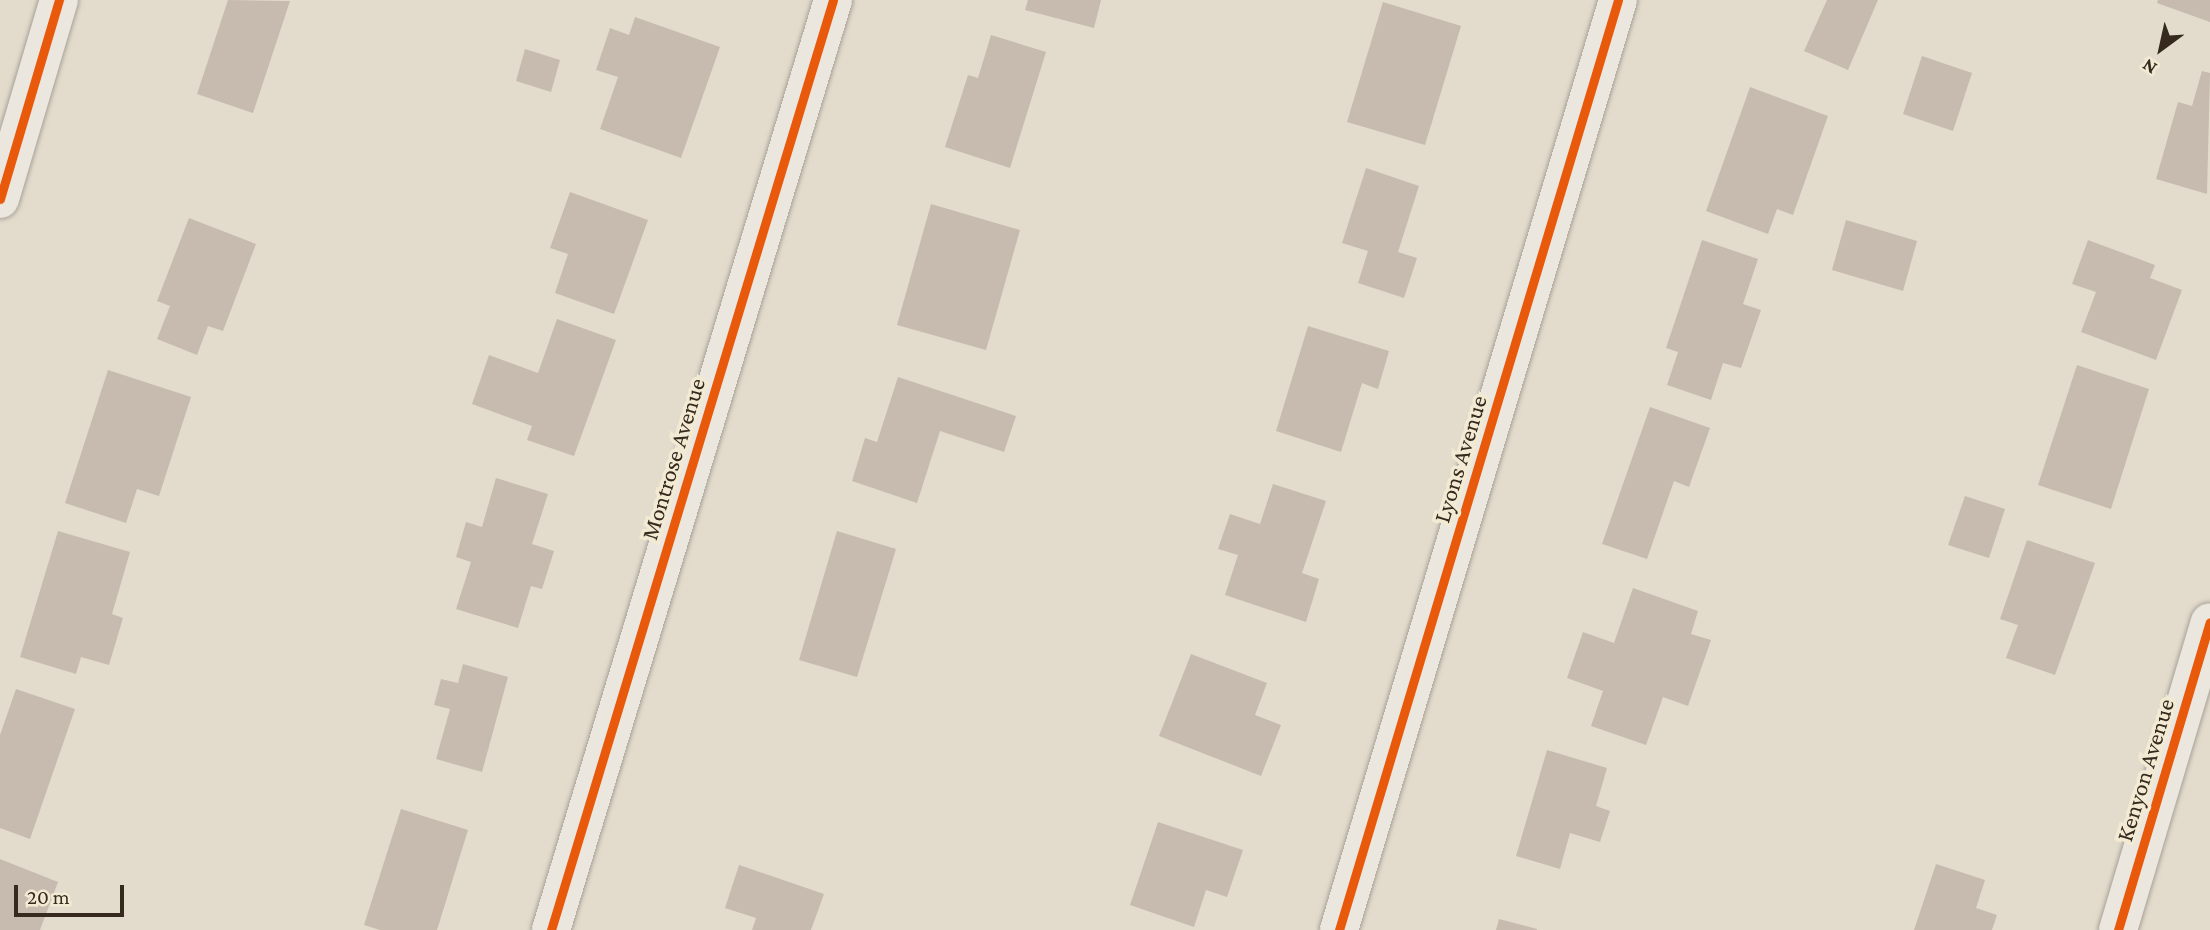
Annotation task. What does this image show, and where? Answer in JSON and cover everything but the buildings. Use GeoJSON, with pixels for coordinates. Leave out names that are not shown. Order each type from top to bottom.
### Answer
{"type":"FeatureCollection","features":[{"type":"Feature","properties":{"kind":"street"},"geometry":{"type":"LineString","coordinates":[[0,199],[59,0]]}},
{"type":"Feature","properties":{"kind":"street","name":"Montrose Avenue"},"geometry":{"type":"LineString","coordinates":[[551,930],[833,0]]}},
{"type":"Feature","properties":{"kind":"street","name":"Lyons Avenue"},"geometry":{"type":"LineString","coordinates":[[1339,930],[1618,0]]}},
{"type":"Feature","properties":{"kind":"street","name":"Kenyon Avenue"},"geometry":{"type":"LineString","coordinates":[[2118,930],[2210,622]]}},
{"type":"Feature","properties":{"kind":"cycle path"},"geometry":{"type":"LineString","coordinates":[[0,199],[59,0]]}},
{"type":"Feature","properties":{"kind":"cycle path"},"geometry":{"type":"LineString","coordinates":[[551,930],[833,0]]}},
{"type":"Feature","properties":{"kind":"cycle path"},"geometry":{"type":"LineString","coordinates":[[1339,930],[1618,0]]}},
{"type":"Feature","properties":{"kind":"cycle path"},"geometry":{"type":"LineString","coordinates":[[2118,930],[2210,622]]}}]}
